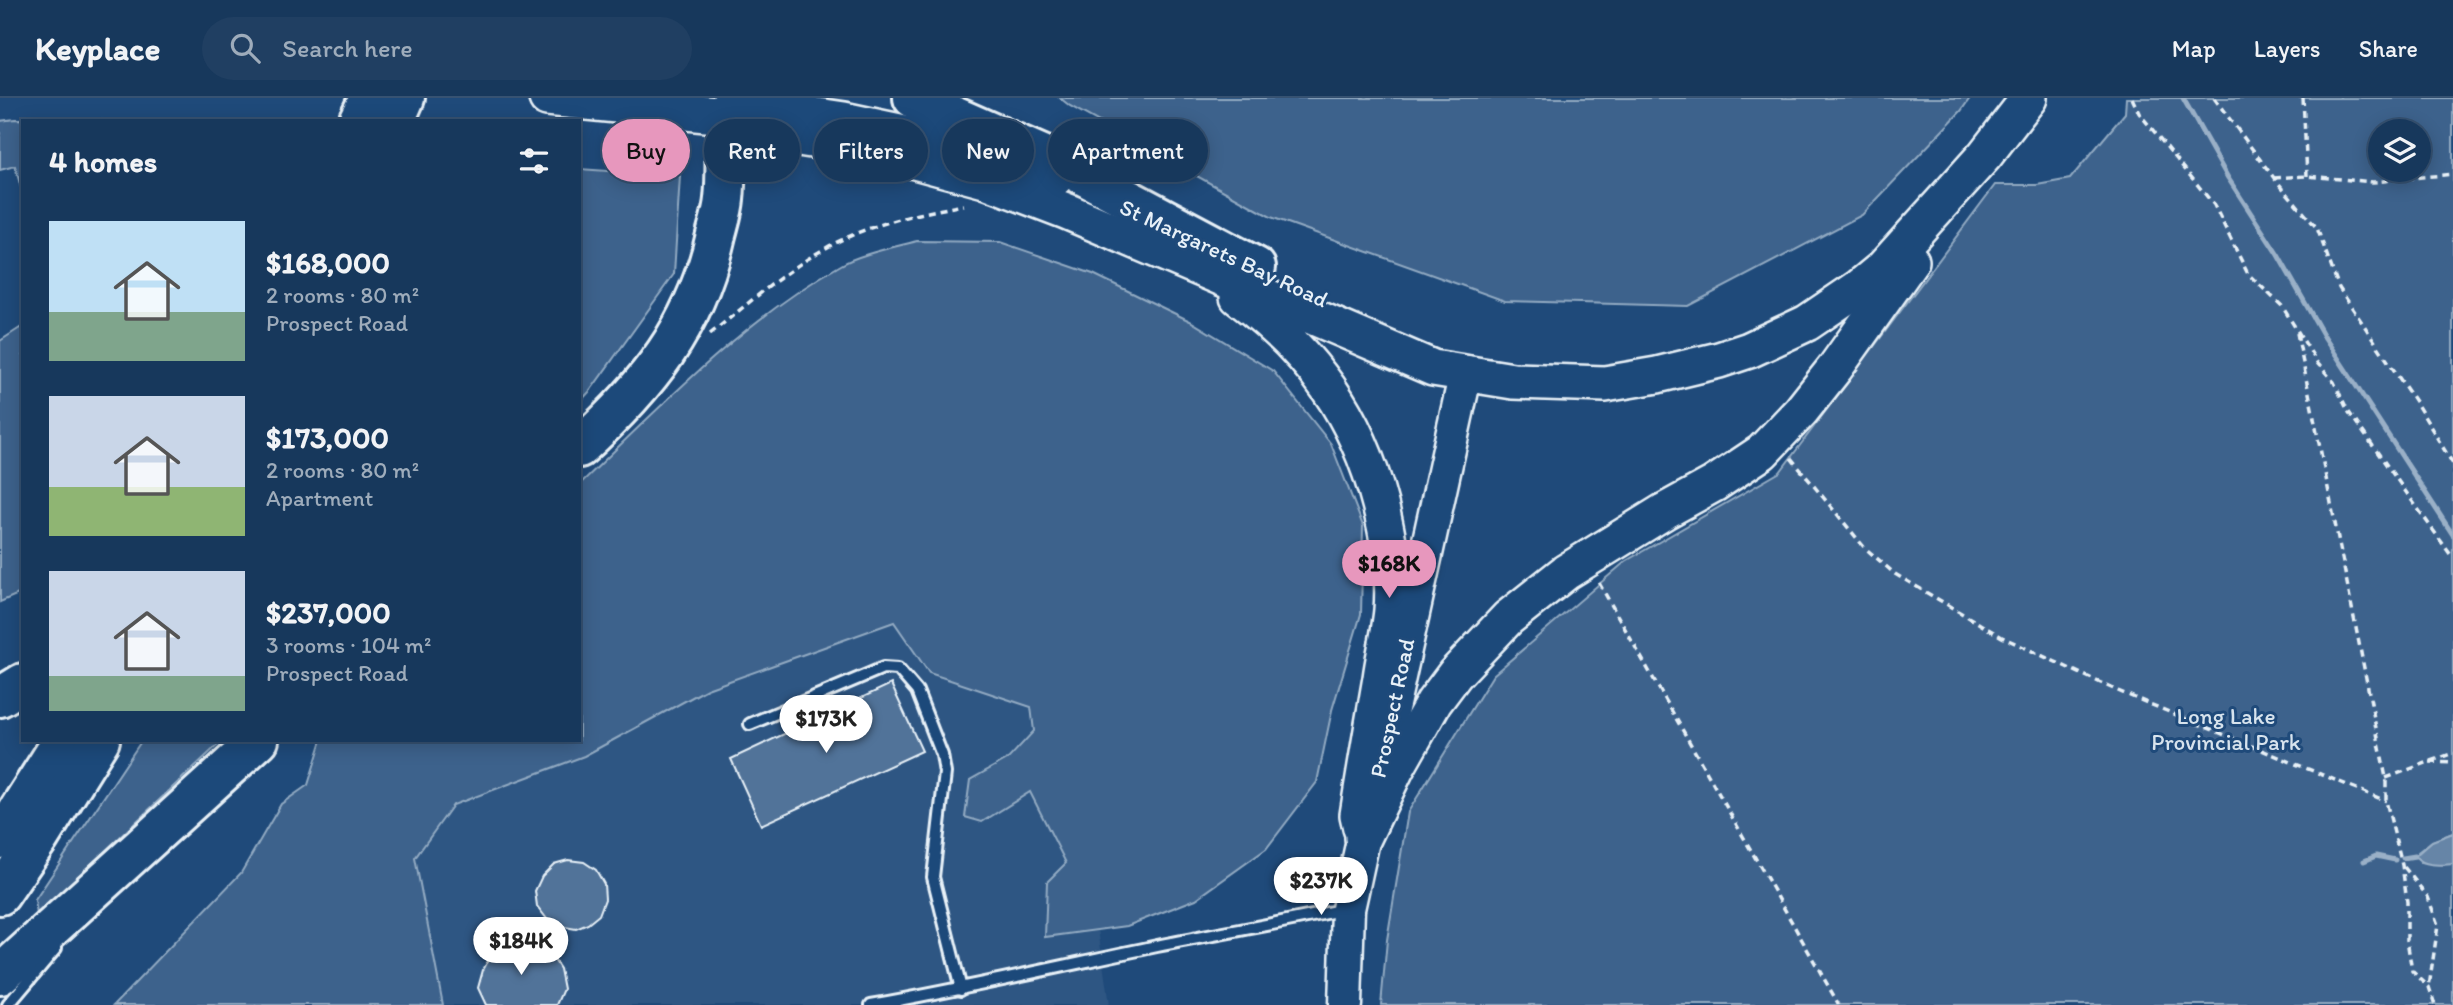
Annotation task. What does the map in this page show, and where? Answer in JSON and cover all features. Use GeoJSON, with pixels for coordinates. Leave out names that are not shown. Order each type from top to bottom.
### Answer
{"type":"FeatureCollection","features":[{"type":"Feature","properties":{"kind":"highway"},"geometry":{"type":"LineString","coordinates":[[359,119],[369,98]]}},
{"type":"Feature","properties":{"kind":"highway"},"geometry":{"type":"LineString","coordinates":[[396,119],[405,98]]}},
{"type":"Feature","properties":{"kind":"highway"},"geometry":{"type":"LineString","coordinates":[[913,98],[1058,162],[1256,267]]}},
{"type":"Feature","properties":{"kind":"highway"},"geometry":{"type":"LineString","coordinates":[[581,446],[649,378],[681,331],[701,287],[709,265],[724,200],[729,107]]}},
{"type":"Feature","properties":{"kind":"highway"},"geometry":{"type":"LineString","coordinates":[[0,697],[21,683]]}},
{"type":"Feature","properties":{"kind":"highway"},"geometry":{"type":"LineString","coordinates":[[0,839],[62,742]]}},
{"type":"Feature","properties":{"kind":"highway"},"geometry":{"type":"LineString","coordinates":[[0,895],[99,742]]}},
{"type":"Feature","properties":{"kind":"highway"},"geometry":{"type":"LineString","coordinates":[[0,975],[257,742]]}},
{"type":"Feature","properties":{"kind":"main road","name":"St Margarets Bay Road"},"geometry":{"type":"LineString","coordinates":[[547,98],[771,109],[893,130],[958,145],[1049,175],[1111,201],[1440,353],[1466,372]]}},
{"type":"Feature","properties":{"kind":"main road","name":"St Margarets Bay Road"},"geometry":{"type":"LineString","coordinates":[[729,107],[761,132],[874,150],[985,180],[1066,211],[1433,368],[1534,383],[1605,384],[1657,376],[1719,360],[1749,350],[1807,323],[1883,268],[1985,156],[2029,98]]}},
{"type":"Feature","properties":{"kind":"main road"},"geometry":{"type":"LineString","coordinates":[[1363,838],[1408,747],[1434,702],[1455,674],[1508,618],[1566,572],[1714,484],[1762,452],[1801,411],[1835,368],[1985,156]]}},
{"type":"Feature","properties":{"kind":"main road"},"geometry":{"type":"LineString","coordinates":[[1174,258],[1236,296],[1293,344],[1338,400],[1369,465],[1388,536],[1392,611],[1358,815],[1363,838]]}},
{"type":"Feature","properties":{"kind":"main road","name":"Prospect Road"},"geometry":{"type":"LineString","coordinates":[[1345,1005],[1348,909],[1466,372]]}},
{"type":"Feature","properties":{"kind":"lane"},"geometry":{"type":"LineString","coordinates":[[750,724],[883,668],[898,669],[917,691],[942,755],[944,773],[933,877],[961,989]]}},
{"type":"Feature","properties":{"kind":"lane"},"geometry":{"type":"LineString","coordinates":[[78,921],[130,858]]}},
{"type":"Feature","properties":{"kind":"lane"},"geometry":{"type":"LineString","coordinates":[[871,1005],[1348,909]]}},
{"type":"Feature","properties":{"kind":"lane"},"geometry":{"type":"LineString","coordinates":[[8,1005],[60,942]]}},
{"type":"Feature","properties":{"kind":"path"},"geometry":{"type":"LineString","coordinates":[[2132,98],[2139,113],[2214,205],[2248,274],[2282,306],[2318,364],[2334,382],[2348,411],[2453,558]]}},
{"type":"Feature","properties":{"kind":"path"},"geometry":{"type":"LineString","coordinates":[[2214,98],[2274,178],[2317,228],[2339,288],[2416,403],[2453,464]]}},
{"type":"Feature","properties":{"kind":"path"},"geometry":{"type":"LineString","coordinates":[[2303,98],[2307,176]]}},
{"type":"Feature","properties":{"kind":"path"},"geometry":{"type":"LineString","coordinates":[[2274,178],[2307,176],[2373,182],[2453,174]]}},
{"type":"Feature","properties":{"kind":"path"},"geometry":{"type":"LineString","coordinates":[[708,335],[792,270],[827,247],[864,230],[910,215],[963,205]]}},
{"type":"Feature","properties":{"kind":"path"},"geometry":{"type":"LineString","coordinates":[[2297,333],[2386,778],[2386,800],[2402,865],[2407,902],[2407,940],[2413,971],[2429,987],[2435,1005]]}},
{"type":"Feature","properties":{"kind":"path"},"geometry":{"type":"LineString","coordinates":[[1774,437],[1864,547],[1895,574],[2003,637],[2118,691],[2386,800]]}},
{"type":"Feature","properties":{"kind":"path"},"geometry":{"type":"LineString","coordinates":[[1586,559],[1839,1005]]}},
{"type":"Feature","properties":{"kind":"path"},"geometry":{"type":"LineString","coordinates":[[2386,778],[2453,753]]}},
{"type":"Feature","properties":{"kind":"path"},"geometry":{"type":"LineString","coordinates":[[2428,762],[2453,763]]}},
{"type":"Feature","properties":{"kind":"path"},"geometry":{"type":"LineString","coordinates":[[2402,865],[2428,897],[2438,925],[2429,987]]}},
{"type":"Feature","properties":{"kind":"shaded area"},"geometry":{"type":"Polygon","coordinates":[[[894,622],[929,673],[1031,707],[1034,730],[1009,758],[970,780],[982,822],[1029,791],[1066,863],[1046,937],[1098,929],[1109,1005],[443,1005],[415,858],[453,805],[584,756],[707,689],[894,622]]]}},
{"type":"Feature","properties":{"kind":"shaded area"},"geometry":{"type":"Polygon","coordinates":[[[2453,833],[2453,864],[2428,864],[2415,856],[2432,841],[2453,833]]]}},
{"type":"Feature","properties":{"kind":"green space"},"geometry":{"type":"Polygon","coordinates":[[[1060,98],[1970,98],[1961,111],[1862,215],[1688,306],[1505,301],[1271,217],[1208,182],[1208,119],[1094,119],[1060,98]]]}},
{"type":"Feature","properties":{"kind":"green space","name":"Long Lake Provincial Park"},"geometry":{"type":"Polygon","coordinates":[[[2126,98],[2453,98],[2453,833],[2432,841],[2418,852],[2420,862],[2453,864],[2453,1005],[1381,1005],[1387,940],[1408,812],[1493,675],[1626,561],[1780,472],[1995,185],[2037,185],[2070,179],[2125,113],[2126,98]]]}},
{"type":"Feature","properties":{"kind":"green space"},"geometry":{"type":"Polygon","coordinates":[[[21,119],[21,188],[15,166],[0,170],[0,121],[21,119]]]}},
{"type":"Feature","properties":{"kind":"green space"},"geometry":{"type":"Polygon","coordinates":[[[581,169],[602,171],[602,182],[680,182],[674,274],[581,401],[581,169]]]}},
{"type":"Feature","properties":{"kind":"green space"},"geometry":{"type":"Polygon","coordinates":[[[917,241],[1000,242],[1093,274],[1190,321],[1273,371],[1331,444],[1363,526],[1361,614],[1332,710],[1317,782],[1266,849],[1196,899],[1127,926],[1045,937],[1047,882],[1066,863],[1030,792],[982,822],[965,817],[970,780],[1009,758],[1034,731],[1031,707],[929,673],[894,622],[707,689],[584,756],[453,805],[415,858],[443,1005],[114,1005],[241,873],[281,804],[308,785],[321,742],[581,742],[581,483],[671,396],[736,339],[805,287],[849,261],[917,241]]]}},
{"type":"Feature","properties":{"kind":"green space"},"geometry":{"type":"Polygon","coordinates":[[[21,327],[21,593],[0,602],[0,341],[21,327]]]}},
{"type":"Feature","properties":{"kind":"green space"},"geometry":{"type":"Polygon","coordinates":[[[141,742],[221,742],[37,915],[35,900],[141,742]]]}},
{"type":"Feature","properties":{"kind":"building"},"geometry":{"type":"Polygon","coordinates":[[[891,684],[922,751],[761,825],[731,759],[891,684]]]}},
{"type":"Feature","properties":{"kind":"building"},"geometry":{"type":"Polygon","coordinates":[[[568,860],[584,862],[596,870],[604,884],[605,899],[599,915],[576,929],[559,926],[547,919],[537,906],[535,891],[542,876],[554,864],[568,860]]]}},
{"type":"Feature","properties":{"kind":"building"},"geometry":{"type":"Polygon","coordinates":[[[531,943],[549,952],[560,969],[564,989],[557,1005],[486,1005],[478,988],[483,970],[492,954],[510,944],[531,943]]]}},
{"type":"Feature","properties":{"kind":"waterway"},"geometry":{"type":"LineString","coordinates":[[2183,98],[2325,338],[2453,535]]}},
{"type":"Feature","properties":{"kind":"waterway"},"geometry":{"type":"LineString","coordinates":[[2364,861],[2376,856],[2395,860]]}},
{"type":"Feature","properties":{"kind":"waterway"},"geometry":{"type":"LineString","coordinates":[[2403,858],[2415,856]]}}]}
